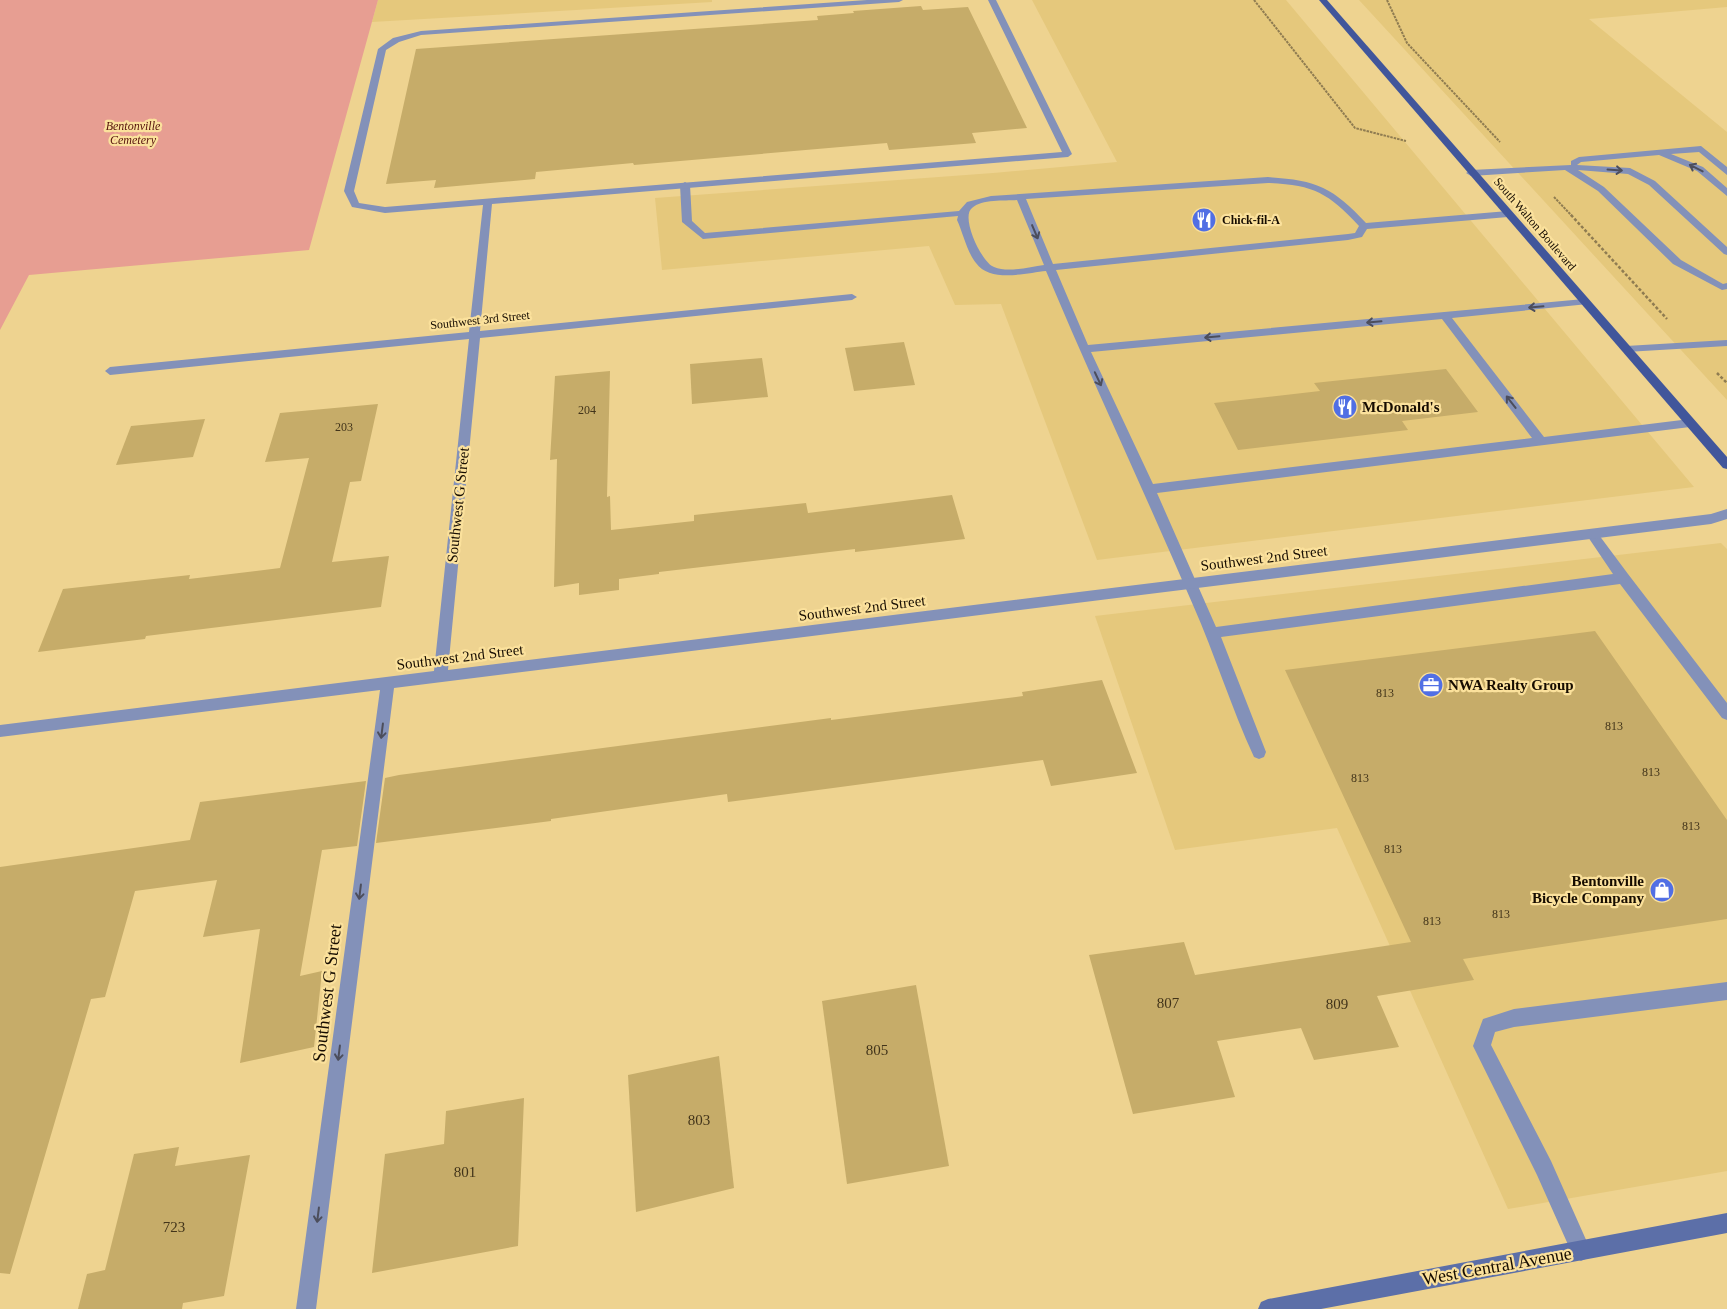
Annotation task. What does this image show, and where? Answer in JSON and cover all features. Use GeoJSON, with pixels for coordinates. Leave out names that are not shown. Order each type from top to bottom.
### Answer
{"type":"FeatureCollection","features":[{"type":"Feature","properties":{"kind":"main road","name":"South Walton Boulevard"},"geometry":{"type":"LineString","coordinates":[[1324,0],[1471,173],[1727,465]]}},
{"type":"Feature","properties":{"kind":"main road","name":"West Central Avenue"},"geometry":{"type":"LineString","coordinates":[[1268,1309],[1727,1223]]}},
{"type":"Feature","properties":{"kind":"street"},"geometry":{"type":"LineString","coordinates":[[899,0],[421,32],[396,40],[382,49],[349,191],[355,205],[385,210],[1068,154],[992,0]]}},
{"type":"Feature","properties":{"kind":"street"},"geometry":{"type":"LineString","coordinates":[[1566,167],[1579,160],[1701,149],[1727,172]]}},
{"type":"Feature","properties":{"kind":"street"},"geometry":{"type":"LineString","coordinates":[[1659,152],[1700,169],[1727,193]]}},
{"type":"Feature","properties":{"kind":"street"},"geometry":{"type":"LineString","coordinates":[[1471,173],[1566,167],[1630,171],[1652,183],[1727,252]]}},
{"type":"Feature","properties":{"kind":"street"},"geometry":{"type":"LineString","coordinates":[[1566,167],[1601,189],[1677,262],[1722,287],[1727,286]]}},
{"type":"Feature","properties":{"kind":"street"},"geometry":{"type":"LineString","coordinates":[[1268,180],[1295,181],[1319,187],[1341,200],[1364,226],[1359,235],[1348,237],[1010,272],[991,270],[980,262],[962,220],[963,214],[970,204],[991,199],[1268,180]]}},
{"type":"Feature","properties":{"kind":"street"},"geometry":{"type":"LineString","coordinates":[[685,185],[687,222],[703,236],[963,214]]}},
{"type":"Feature","properties":{"kind":"street"},"geometry":{"type":"LineString","coordinates":[[1020,197],[1084,349],[1149,489],[1212,633],[1259,752]]}},
{"type":"Feature","properties":{"kind":"street","name":"Southwest G Street"},"geometry":{"type":"LineString","coordinates":[[440,676],[488,201]]}},
{"type":"Feature","properties":{"kind":"street"},"geometry":{"type":"LineString","coordinates":[[1364,226],[1508,214]]}},
{"type":"Feature","properties":{"kind":"street","name":"Southwest 3rd Street"},"geometry":{"type":"LineString","coordinates":[[110,371],[852,297]]}},
{"type":"Feature","properties":{"kind":"street"},"geometry":{"type":"LineString","coordinates":[[1084,349],[1584,302]]}},
{"type":"Feature","properties":{"kind":"street"},"geometry":{"type":"LineString","coordinates":[[1445,316],[1541,441]]}},
{"type":"Feature","properties":{"kind":"street"},"geometry":{"type":"LineString","coordinates":[[1626,349],[1727,343]]}},
{"type":"Feature","properties":{"kind":"street"},"geometry":{"type":"LineString","coordinates":[[1149,489],[1690,423]]}},
{"type":"Feature","properties":{"kind":"street","name":"Southwest 2nd Street"},"geometry":{"type":"LineString","coordinates":[[0,731],[1592,534],[1711,519],[1727,514]]}},
{"type":"Feature","properties":{"kind":"street"},"geometry":{"type":"LineString","coordinates":[[1592,534],[1623,578],[1727,714]]}},
{"type":"Feature","properties":{"kind":"street"},"geometry":{"type":"LineString","coordinates":[[1212,633],[1623,578]]}},
{"type":"Feature","properties":{"kind":"street","name":"Southwest G Street"},"geometry":{"type":"LineString","coordinates":[[306,1309],[388,683]]}},
{"type":"Feature","properties":{"kind":"street"},"geometry":{"type":"LineString","coordinates":[[1581,1251],[1544,1168],[1482,1046],[1489,1025],[1514,1018],[1727,991]]}},
{"type":"Feature","properties":{"kind":"path"},"geometry":{"type":"LineString","coordinates":[[1254,0],[1355,128],[1406,141]]}},
{"type":"Feature","properties":{"kind":"shaded area"},"geometry":{"type":"Polygon","coordinates":[[[378,0],[712,0],[712,2],[372,22],[378,0]]]}},
{"type":"Feature","properties":{"kind":"shaded area"},"geometry":{"type":"Polygon","coordinates":[[[1032,0],[1286,0],[1694,487],[1097,560],[1001,304],[955,305],[929,246],[662,270],[655,198],[1117,162],[1032,0]]]}},
{"type":"Feature","properties":{"kind":"shaded area"},"geometry":{"type":"Polygon","coordinates":[[[1359,0],[1727,0],[1727,7],[1589,19],[1727,132],[1727,400],[1359,0]]]}},
{"type":"Feature","properties":{"kind":"shaded area"},"geometry":{"type":"Polygon","coordinates":[[[1721,543],[1727,549],[1727,1171],[1508,1209],[1337,828],[1175,850],[1095,616],[1721,543]]]}},
{"type":"Feature","properties":{"kind":"green space","name":"Bentonville Cemetery"},"geometry":{"type":"Polygon","coordinates":[[[0,0],[378,0],[309,250],[29,275],[0,330],[0,0]]]}},
{"type":"Feature","properties":{"kind":"building"},"geometry":{"type":"Polygon","coordinates":[[[921,6],[923,10],[968,7],[1027,128],[972,133],[976,143],[889,150],[887,143],[634,165],[633,163],[536,172],[535,179],[434,188],[436,180],[386,184],[416,49],[818,20],[817,16],[854,13],[853,11],[921,6]]]}},
{"type":"Feature","properties":{"kind":"building"},"geometry":{"type":"Polygon","coordinates":[[[904,342],[915,385],[854,391],[845,348],[904,342]]]}},
{"type":"Feature","properties":{"kind":"building"},"geometry":{"type":"Polygon","coordinates":[[[762,358],[768,397],[692,404],[690,364],[762,358]]]}},
{"type":"Feature","properties":{"kind":"building","name":"McDonald's"},"geometry":{"type":"Polygon","coordinates":[[[1446,369],[1478,412],[1402,421],[1408,430],[1238,450],[1214,403],[1320,391],[1314,383],[1446,369]]]}},
{"type":"Feature","properties":{"kind":"building"},"geometry":{"type":"Polygon","coordinates":[[[610,371],[607,497],[610,496],[611,530],[694,521],[694,515],[806,503],[808,513],[952,495],[965,539],[855,552],[855,549],[659,572],[659,574],[619,579],[619,590],[579,595],[579,583],[554,587],[557,459],[550,460],[555,376],[610,371]]]}},
{"type":"Feature","properties":{"kind":"building"},"geometry":{"type":"Polygon","coordinates":[[[378,404],[361,481],[350,482],[332,562],[389,556],[381,607],[146,636],[145,639],[38,652],[63,589],[190,575],[189,579],[280,568],[309,458],[265,462],[280,413],[378,404]]]}},
{"type":"Feature","properties":{"kind":"building"},"geometry":{"type":"Polygon","coordinates":[[[205,419],[193,457],[116,465],[131,426],[205,419]]]}},
{"type":"Feature","properties":{"kind":"building"},"geometry":{"type":"Polygon","coordinates":[[[1595,631],[1727,820],[1727,919],[1463,959],[1474,980],[1377,996],[1399,1047],[1314,1060],[1301,1028],[1217,1041],[1235,1097],[1133,1114],[1089,955],[1184,942],[1195,975],[1411,942],[1285,670],[1595,631]]]}},
{"type":"Feature","properties":{"kind":"building"},"geometry":{"type":"Polygon","coordinates":[[[1102,680],[1137,773],[1051,786],[1043,760],[728,802],[727,794],[551,819],[551,821],[376,843],[385,778],[831,718],[831,720],[1023,696],[1022,692],[1102,680]]]}},
{"type":"Feature","properties":{"kind":"building"},"geometry":{"type":"Polygon","coordinates":[[[366,781],[357,846],[322,850],[300,976],[322,971],[314,1047],[240,1063],[260,929],[203,937],[217,880],[135,891],[105,997],[91,999],[10,1274],[0,1273],[0,867],[190,840],[200,802],[366,781]]]}},
{"type":"Feature","properties":{"kind":"building"},"geometry":{"type":"Polygon","coordinates":[[[916,985],[949,1166],[847,1184],[822,1001],[916,985]]]}},
{"type":"Feature","properties":{"kind":"building"},"geometry":{"type":"Polygon","coordinates":[[[719,1056],[734,1188],[636,1212],[628,1075],[719,1056]]]}},
{"type":"Feature","properties":{"kind":"building"},"geometry":{"type":"Polygon","coordinates":[[[524,1098],[518,1246],[372,1273],[385,1154],[444,1144],[446,1111],[524,1098]]]}},
{"type":"Feature","properties":{"kind":"building"},"geometry":{"type":"Polygon","coordinates":[[[179,1147],[175,1166],[250,1155],[224,1296],[183,1303],[182,1309],[78,1309],[87,1274],[105,1270],[134,1154],[179,1147]]]}},
{"type":"Feature","properties":{"kind":"place","name":"Chick-fil-A"},"geometry":{"type":"Point","coordinates":[1204,220]}},
{"type":"Feature","properties":{"kind":"place","name":"McDonald's"},"geometry":{"type":"Point","coordinates":[1345,407]}},
{"type":"Feature","properties":{"kind":"place","name":"NWA Realty Group"},"geometry":{"type":"Point","coordinates":[1431,685]}},
{"type":"Feature","properties":{"kind":"place","name":"Bentonville Bicycle Company"},"geometry":{"type":"Point","coordinates":[1662,890]}}]}
